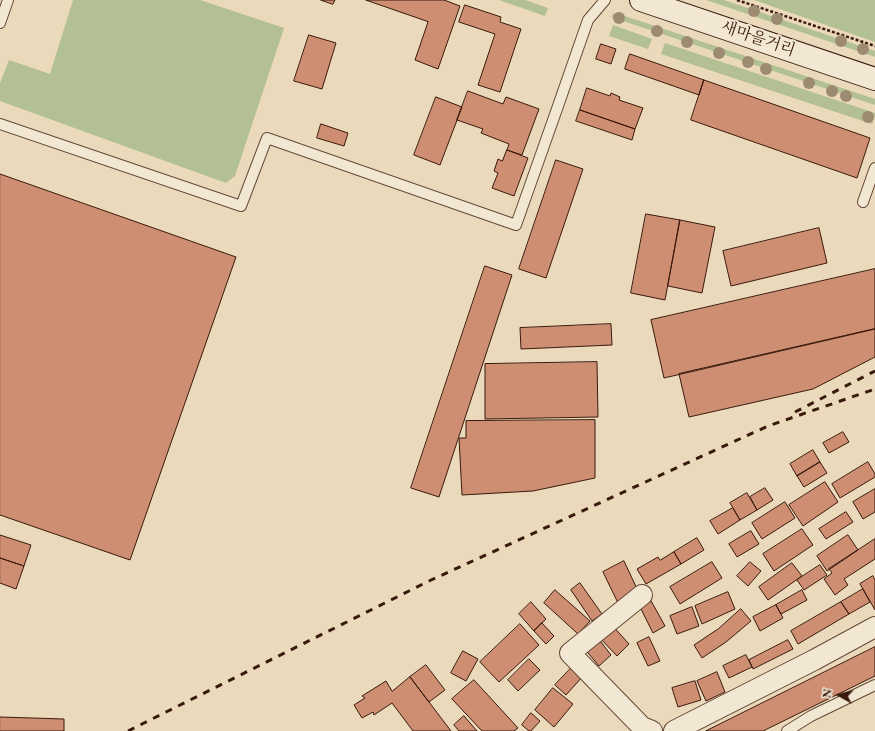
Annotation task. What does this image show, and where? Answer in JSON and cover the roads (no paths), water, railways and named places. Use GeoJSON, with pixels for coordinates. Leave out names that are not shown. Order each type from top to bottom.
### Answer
{"type":"FeatureCollection","features":[{"type":"Feature","properties":{"kind":"main road","name":"새마을거리"},"geometry":{"type":"LineString","coordinates":[[641,0],[875,79]]}},
{"type":"Feature","properties":{"kind":"street"},"geometry":{"type":"LineString","coordinates":[[642,595],[570,653],[642,727],[652,731]]}},
{"type":"Feature","properties":{"kind":"street"},"geometry":{"type":"LineString","coordinates":[[674,731],[814,660],[875,627]]}},
{"type":"Feature","properties":{"kind":"lane"},"geometry":{"type":"LineString","coordinates":[[0,23],[8,0]]}},
{"type":"Feature","properties":{"kind":"lane"},"geometry":{"type":"LineString","coordinates":[[0,124],[241,206],[267,138],[516,225],[588,20],[605,0]]}},
{"type":"Feature","properties":{"kind":"lane"},"geometry":{"type":"LineString","coordinates":[[863,202],[875,168]]}},
{"type":"Feature","properties":{"kind":"lane"},"geometry":{"type":"LineString","coordinates":[[787,731],[811,716],[875,685]]}},
{"type":"Feature","properties":{"kind":"railway"},"geometry":{"type":"LineString","coordinates":[[795,412],[875,371]]}},
{"type":"Feature","properties":{"kind":"railway"},"geometry":{"type":"LineString","coordinates":[[128,731],[429,581],[768,426],[875,389]]}}]}
